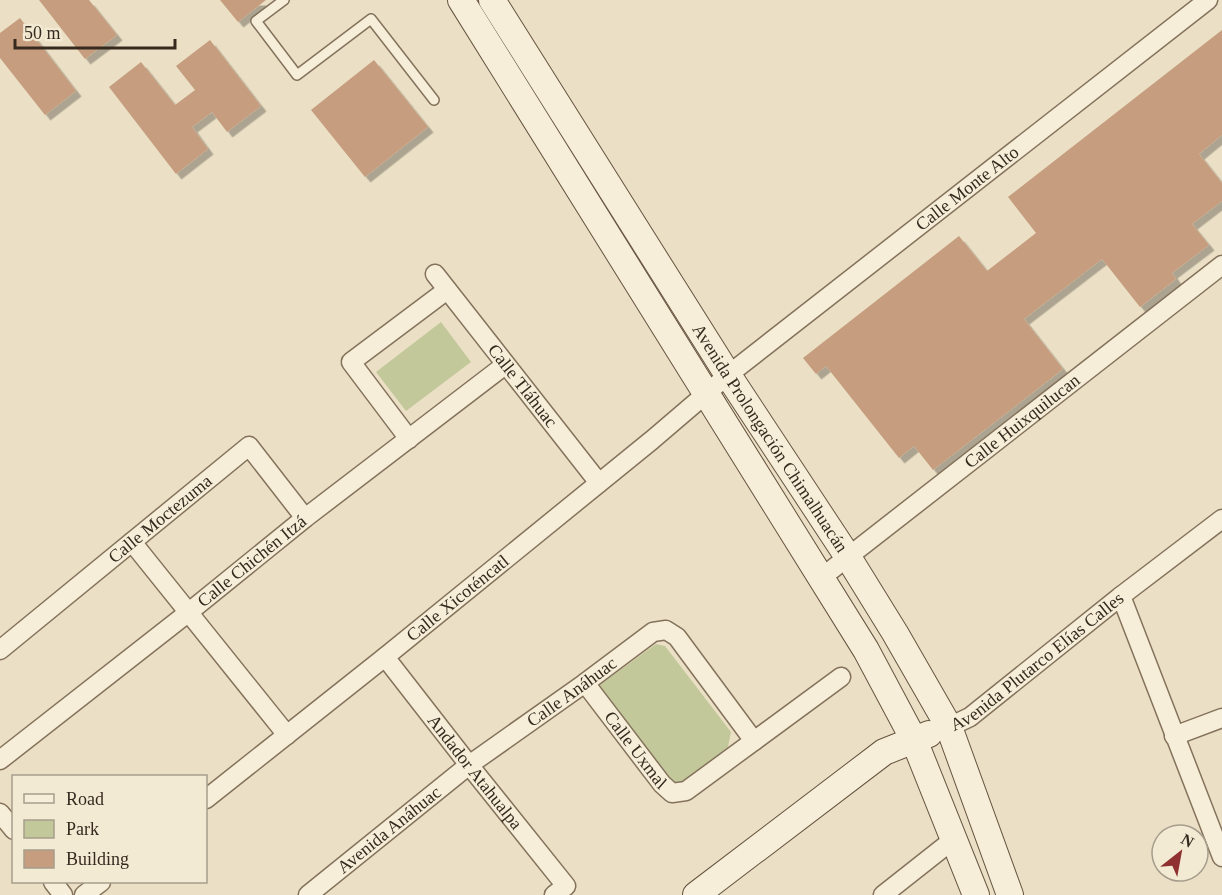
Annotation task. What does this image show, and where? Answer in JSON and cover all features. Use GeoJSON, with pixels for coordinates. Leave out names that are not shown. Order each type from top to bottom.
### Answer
{"type":"FeatureCollection","features":[{"type":"Feature","properties":{"kind":"street","name":"Avenida Prolongación Chimalhuacán"},"geometry":{"type":"LineString","coordinates":[[461,0],[866,650],[914,740],[976,895]]}},
{"type":"Feature","properties":{"kind":"street","name":"Calle Monte Alto"},"geometry":{"type":"LineString","coordinates":[[706,393],[1208,0]]}},
{"type":"Feature","properties":{"kind":"street","name":"Avenida Prolongación Chimalhuacán"},"geometry":{"type":"LineString","coordinates":[[499,2],[728,375],[848,557],[949,727],[1010,895]]}},
{"type":"Feature","properties":{"kind":"street"},"geometry":{"type":"LineString","coordinates":[[476,23],[499,2]]}},
{"type":"Feature","properties":{"kind":"street","name":"Calle Huixquilucan"},"geometry":{"type":"LineString","coordinates":[[821,578],[1222,265]]}},
{"type":"Feature","properties":{"kind":"street","name":"Calle Tláhuac"},"geometry":{"type":"LineString","coordinates":[[435,274],[599,483]]}},
{"type":"Feature","properties":{"kind":"street"},"geometry":{"type":"LineString","coordinates":[[409,439],[351,362],[447,290]]}},
{"type":"Feature","properties":{"kind":"street","name":"Calle Chichén Itzá"},"geometry":{"type":"LineString","coordinates":[[0,760],[306,518],[505,365]]}},
{"type":"Feature","properties":{"kind":"street","name":"Calle Xicoténcatl"},"geometry":{"type":"LineString","coordinates":[[207,798],[385,657],[652,440],[706,393]]}},
{"type":"Feature","properties":{"kind":"street","name":"Calle Moctezuma"},"geometry":{"type":"LineString","coordinates":[[0,650],[249,446],[306,518]]}},
{"type":"Feature","properties":{"kind":"street","name":"Avenida Plutarco Elías Calles"},"geometry":{"type":"LineString","coordinates":[[696,895],[884,752],[970,717],[1121,596],[1222,519]]}},
{"type":"Feature","properties":{"kind":"street"},"geometry":{"type":"LineString","coordinates":[[132,542],[287,735]]}},
{"type":"Feature","properties":{"kind":"street"},"geometry":{"type":"LineString","coordinates":[[1121,596],[1222,857]]}},
{"type":"Feature","properties":{"kind":"street","name":"Calle Anáhuac"},"geometry":{"type":"LineString","coordinates":[[469,765],[653,632],[666,630],[677,637],[754,741]]}},
{"type":"Feature","properties":{"kind":"street","name":"Andador Atahualpa"},"geometry":{"type":"LineString","coordinates":[[385,657],[469,765],[560,890]]}},
{"type":"Feature","properties":{"kind":"street","name":"Calle Uxmal"},"geometry":{"type":"LineString","coordinates":[[585,683],[662,784],[672,793],[686,791],[841,677]]}},
{"type":"Feature","properties":{"kind":"street"},"geometry":{"type":"LineString","coordinates":[[1174,736],[1222,718]]}},
{"type":"Feature","properties":{"kind":"street","name":"Avenida Anáhuac"},"geometry":{"type":"LineString","coordinates":[[308,895],[469,765]]}},
{"type":"Feature","properties":{"kind":"street"},"geometry":{"type":"LineString","coordinates":[[0,813],[12,828]]}},
{"type":"Feature","properties":{"kind":"street"},"geometry":{"type":"LineString","coordinates":[[883,895],[954,839]]}},
{"type":"Feature","properties":{"kind":"street"},"geometry":{"type":"LineString","coordinates":[[54,883],[63,895]]}},
{"type":"Feature","properties":{"kind":"street"},"geometry":{"type":"LineString","coordinates":[[84,895],[101,883]]}},
{"type":"Feature","properties":{"kind":"lane"},"geometry":{"type":"LineString","coordinates":[[284,0],[256,21],[297,75],[371,19],[434,100]]}},
{"type":"Feature","properties":{"kind":"green space"},"geometry":{"type":"Polygon","coordinates":[[[441,322],[471,362],[406,411],[376,372],[441,322]]]}},
{"type":"Feature","properties":{"kind":"green space"},"geometry":{"type":"Polygon","coordinates":[[[656,644],[665,646],[731,732],[728,747],[681,784],[664,783],[599,696],[600,685],[656,644]]]}},
{"type":"Feature","properties":{"kind":"building"},"geometry":{"type":"Polygon","coordinates":[[[39,0],[89,0],[117,35],[85,59],[39,0]]]}},
{"type":"Feature","properties":{"kind":"building"},"geometry":{"type":"Polygon","coordinates":[[[220,0],[266,0],[238,22],[220,0]]]}},
{"type":"Feature","properties":{"kind":"building"},"geometry":{"type":"Polygon","coordinates":[[[20,18],[76,91],[45,115],[0,58],[0,33],[20,18]]]}},
{"type":"Feature","properties":{"kind":"building"},"geometry":{"type":"Polygon","coordinates":[[[1222,30],[1222,135],[1199,154],[1222,183],[1222,201],[1192,224],[1209,245],[1172,273],[1176,279],[1140,307],[1102,259],[1024,319],[1063,369],[933,470],[914,446],[899,458],[826,366],[816,374],[803,358],[959,236],[987,271],[1036,233],[1008,197],[1222,30]]]}},
{"type":"Feature","properties":{"kind":"building"},"geometry":{"type":"Polygon","coordinates":[[[210,40],[261,106],[227,132],[212,112],[192,127],[208,149],[176,174],[109,87],[141,62],[175,105],[195,90],[176,66],[210,40]]]}},
{"type":"Feature","properties":{"kind":"building"},"geometry":{"type":"Polygon","coordinates":[[[374,60],[428,127],[365,177],[311,110],[374,60]]]}}]}
